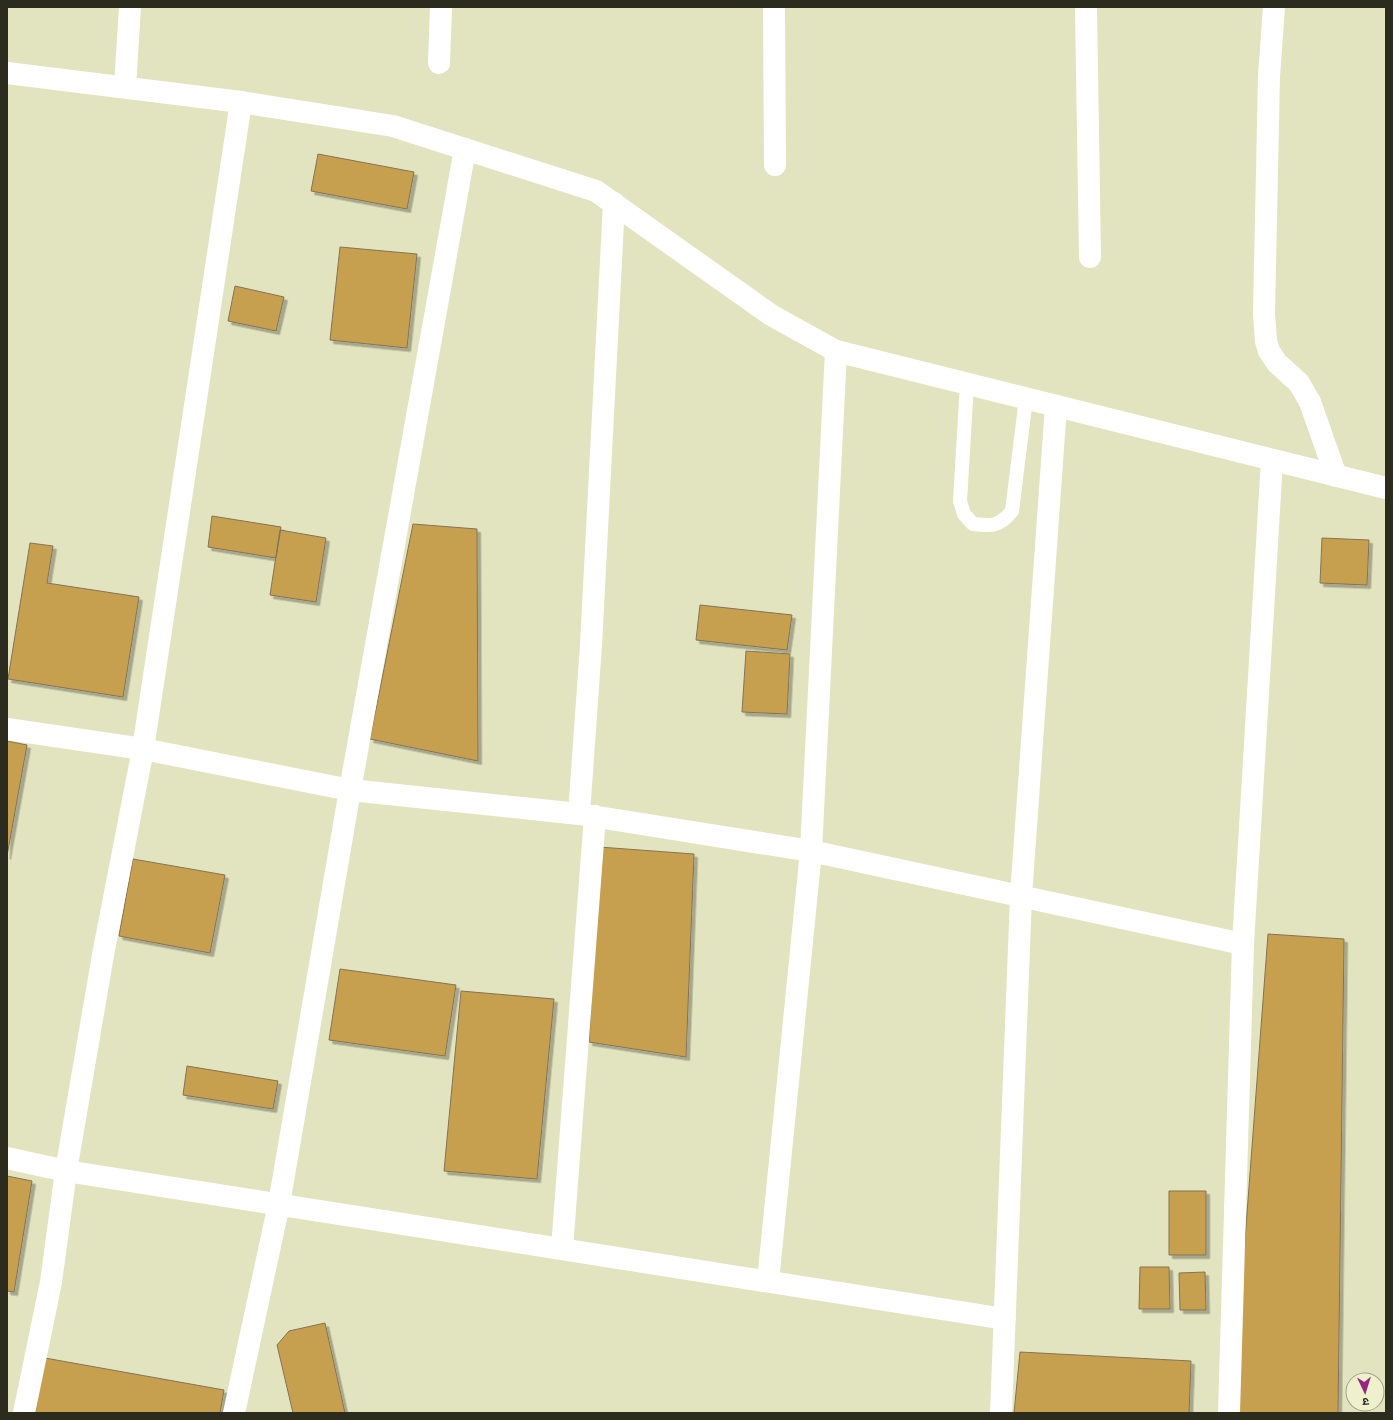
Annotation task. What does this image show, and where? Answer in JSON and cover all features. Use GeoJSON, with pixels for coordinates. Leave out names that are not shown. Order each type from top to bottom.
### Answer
{"type":"FeatureCollection","features":[{"type":"Feature","properties":{"kind":"street"},"geometry":{"type":"LineString","coordinates":[[125,87],[130,7]]}},
{"type":"Feature","properties":{"kind":"street"},"geometry":{"type":"LineString","coordinates":[[439,63],[441,7]]}},
{"type":"Feature","properties":{"kind":"street"},"geometry":{"type":"LineString","coordinates":[[774,7],[775,165]]}},
{"type":"Feature","properties":{"kind":"street"},"geometry":{"type":"LineString","coordinates":[[1086,7],[1090,257]]}},
{"type":"Feature","properties":{"kind":"street"},"geometry":{"type":"LineString","coordinates":[[1274,7],[1268,84],[1264,314],[1266,341],[1269,350],[1277,363],[1299,384],[1310,402],[1336,476]]}},
{"type":"Feature","properties":{"kind":"street"},"geometry":{"type":"LineString","coordinates":[[7,74],[240,102],[393,126],[596,191],[771,315],[836,350],[1386,488]]}},
{"type":"Feature","properties":{"kind":"street"},"geometry":{"type":"LineString","coordinates":[[24,1413],[51,1282],[66,1170],[103,955],[143,749],[240,102]]}},
{"type":"Feature","properties":{"kind":"street"},"geometry":{"type":"LineString","coordinates":[[234,1413],[279,1204],[350,790],[465,149]]}},
{"type":"Feature","properties":{"kind":"street"},"geometry":{"type":"LineString","coordinates":[[562,1248],[587,815],[590,646],[614,203]]}},
{"type":"Feature","properties":{"kind":"street"},"geometry":{"type":"LineString","coordinates":[[768,1281],[811,851],[836,350]]}},
{"type":"Feature","properties":{"kind":"street"},"geometry":{"type":"LineString","coordinates":[[1001,1413],[1021,896],[1056,406]]}},
{"type":"Feature","properties":{"kind":"street"},"geometry":{"type":"LineString","coordinates":[[1229,1413],[1243,944],[1272,460]]}},
{"type":"Feature","properties":{"kind":"street"},"geometry":{"type":"LineString","coordinates":[[7,729],[143,749],[350,790],[587,815],[811,851],[1243,944]]}},
{"type":"Feature","properties":{"kind":"street"},"geometry":{"type":"LineString","coordinates":[[7,1158],[66,1170],[1004,1319]]}},
{"type":"Feature","properties":{"kind":"lane"},"geometry":{"type":"LineString","coordinates":[[967,383],[960,501],[964,514],[973,524],[990,526],[1004,520],[1012,511],[1026,398]]}},
{"type":"Feature","properties":{"kind":"building"},"geometry":{"type":"Polygon","coordinates":[[[318,154],[414,172],[407,209],[311,191],[318,154]]]}},
{"type":"Feature","properties":{"kind":"building"},"geometry":{"type":"Polygon","coordinates":[[[340,247],[417,254],[407,348],[330,340],[340,247]]]}},
{"type":"Feature","properties":{"kind":"building"},"geometry":{"type":"Polygon","coordinates":[[[235,286],[284,297],[276,331],[228,321],[235,286]]]}},
{"type":"Feature","properties":{"kind":"building"},"geometry":{"type":"Polygon","coordinates":[[[212,516],[281,527],[276,558],[208,547],[212,516]]]}},
{"type":"Feature","properties":{"kind":"building"},"geometry":{"type":"Polygon","coordinates":[[[413,524],[477,529],[478,761],[370,739],[413,524]]]}},
{"type":"Feature","properties":{"kind":"building"},"geometry":{"type":"Polygon","coordinates":[[[280,530],[326,538],[316,602],[270,595],[280,530]]]}},
{"type":"Feature","properties":{"kind":"building"},"geometry":{"type":"Polygon","coordinates":[[[1322,538],[1369,540],[1367,585],[1320,583],[1322,538]]]}},
{"type":"Feature","properties":{"kind":"building"},"geometry":{"type":"Polygon","coordinates":[[[30,543],[53,546],[47,583],[139,597],[123,697],[8,679],[30,543]]]}},
{"type":"Feature","properties":{"kind":"building"},"geometry":{"type":"Polygon","coordinates":[[[700,605],[792,615],[787,650],[696,640],[700,605]]]}},
{"type":"Feature","properties":{"kind":"building"},"geometry":{"type":"Polygon","coordinates":[[[746,651],[790,654],[787,714],[742,712],[746,651]]]}},
{"type":"Feature","properties":{"kind":"building"},"geometry":{"type":"Polygon","coordinates":[[[7,741],[27,745],[7,856],[7,741]]]}},
{"type":"Feature","properties":{"kind":"building"},"geometry":{"type":"Polygon","coordinates":[[[599,847],[694,854],[686,1057],[589,1042],[599,847]]]}},
{"type":"Feature","properties":{"kind":"building"},"geometry":{"type":"Polygon","coordinates":[[[133,859],[225,875],[210,953],[119,936],[133,859]]]}},
{"type":"Feature","properties":{"kind":"building"},"geometry":{"type":"Polygon","coordinates":[[[1268,934],[1344,939],[1338,1413],[1232,1413],[1268,934]]]}},
{"type":"Feature","properties":{"kind":"building"},"geometry":{"type":"Polygon","coordinates":[[[340,969],[456,985],[445,1056],[329,1040],[340,969]]]}},
{"type":"Feature","properties":{"kind":"building"},"geometry":{"type":"Polygon","coordinates":[[[461,991],[554,999],[537,1179],[444,1171],[461,991]]]}},
{"type":"Feature","properties":{"kind":"building"},"geometry":{"type":"Polygon","coordinates":[[[187,1066],[278,1081],[273,1109],[183,1095],[187,1066]]]}},
{"type":"Feature","properties":{"kind":"building"},"geometry":{"type":"Polygon","coordinates":[[[7,1176],[32,1181],[14,1292],[7,1291],[7,1176]]]}},
{"type":"Feature","properties":{"kind":"building"},"geometry":{"type":"Polygon","coordinates":[[[1169,1191],[1206,1191],[1206,1255],[1169,1255],[1169,1191]]]}},
{"type":"Feature","properties":{"kind":"building"},"geometry":{"type":"Polygon","coordinates":[[[1140,1267],[1169,1267],[1170,1309],[1139,1309],[1140,1267]]]}},
{"type":"Feature","properties":{"kind":"building"},"geometry":{"type":"Polygon","coordinates":[[[1205,1272],[1206,1310],[1180,1310],[1179,1273],[1205,1272]]]}},
{"type":"Feature","properties":{"kind":"building"},"geometry":{"type":"Polygon","coordinates":[[[325,1323],[345,1413],[293,1413],[277,1345],[289,1331],[325,1323]]]}},
{"type":"Feature","properties":{"kind":"building"},"geometry":{"type":"Polygon","coordinates":[[[1020,1352],[1191,1361],[1189,1413],[1014,1413],[1020,1352]]]}},
{"type":"Feature","properties":{"kind":"building"},"geometry":{"type":"Polygon","coordinates":[[[45,1358],[224,1390],[220,1413],[35,1413],[45,1358]]]}}]}
